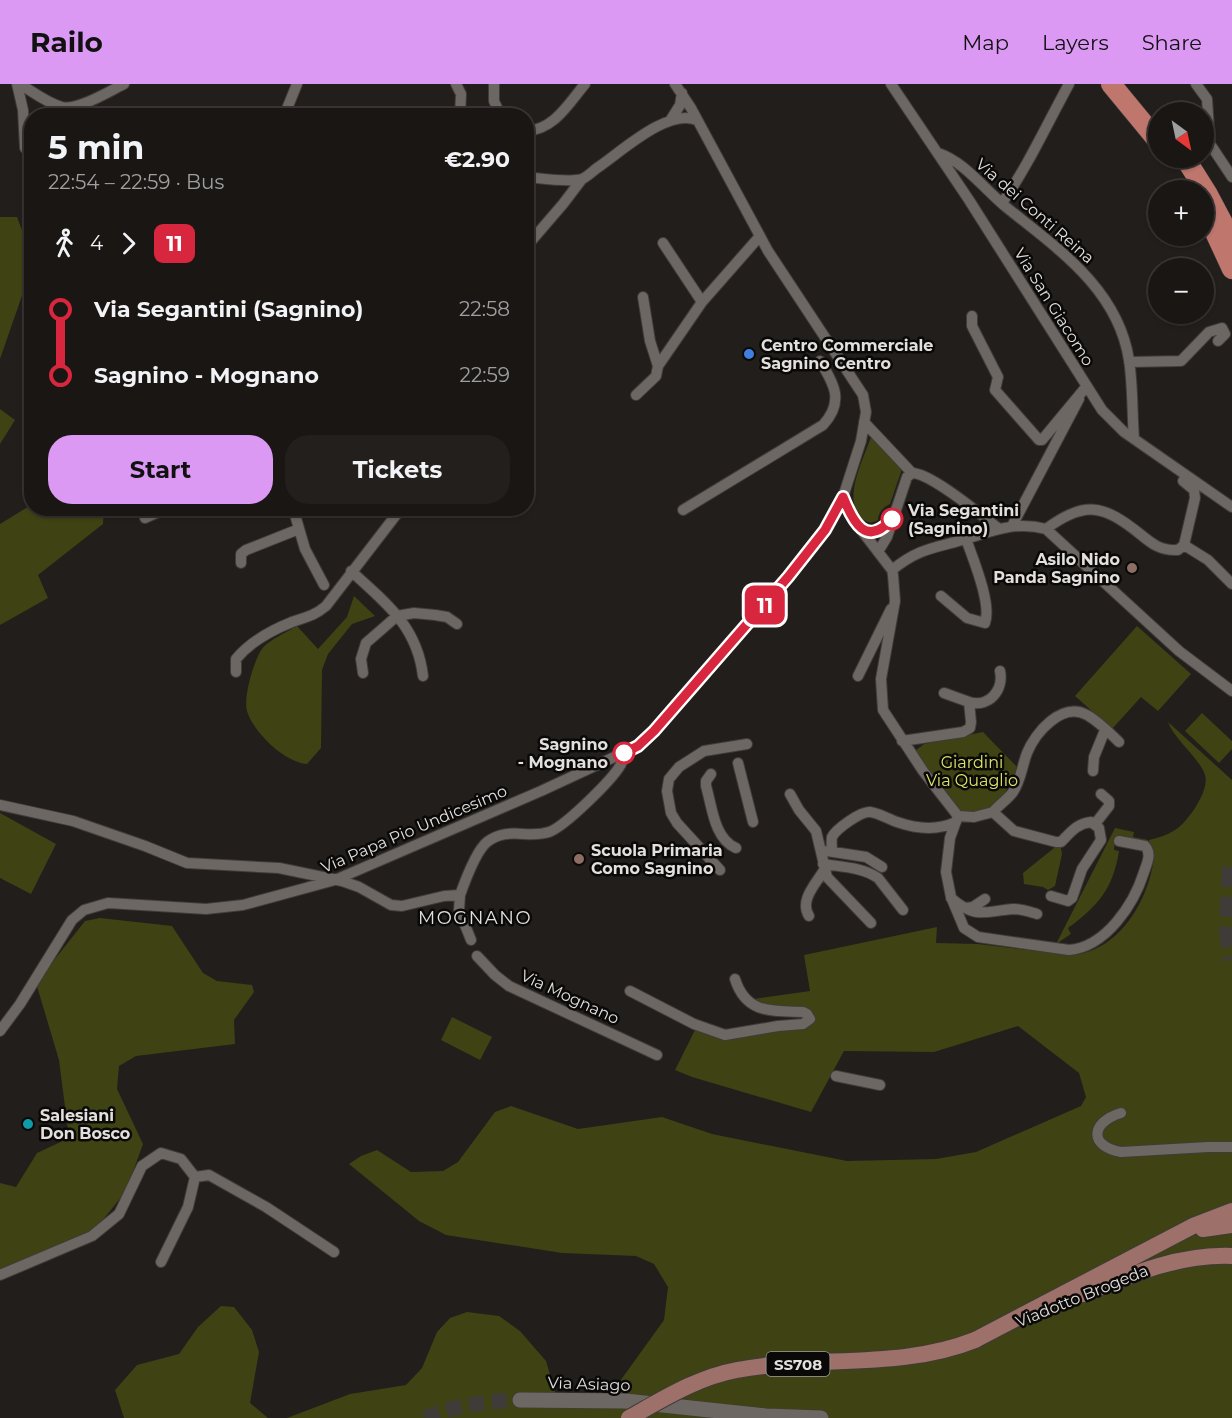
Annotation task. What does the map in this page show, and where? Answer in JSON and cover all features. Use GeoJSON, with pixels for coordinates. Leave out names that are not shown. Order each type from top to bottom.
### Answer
{"type":"FeatureCollection","features":[{"type":"Feature","properties":{"kind":"highway"},"geometry":{"type":"LineString","coordinates":[[1111,84],[1148,129]]}},
{"type":"Feature","properties":{"kind":"highway"},"geometry":{"type":"LineString","coordinates":[[1128,84],[1148,108]]}},
{"type":"Feature","properties":{"kind":"highway"},"geometry":{"type":"LineString","coordinates":[[1191,168],[1216,208],[1232,240]]}},
{"type":"Feature","properties":{"kind":"highway"},"geometry":{"type":"LineString","coordinates":[[1214,232],[1232,269]]}},
{"type":"Feature","properties":{"kind":"main road","name":"SS708"},"geometry":{"type":"LineString","coordinates":[[1157,1245],[1193,1226],[1232,1211]]}},
{"type":"Feature","properties":{"kind":"main road","name":"SS708"},"geometry":{"type":"LineString","coordinates":[[1157,1245],[1196,1231],[1232,1225]]}},
{"type":"Feature","properties":{"kind":"main road","name":"Viadotto Brogeda"},"geometry":{"type":"LineString","coordinates":[[975,1340],[1157,1245]]}},
{"type":"Feature","properties":{"kind":"main road","name":"Viadotto Brogeda"},"geometry":{"type":"LineString","coordinates":[[629,1418],[695,1383],[734,1370],[906,1357],[946,1350],[1141,1271],[1191,1258],[1232,1256]]}},
{"type":"Feature","properties":{"kind":"street"},"geometry":{"type":"LineString","coordinates":[[19,84],[68,108],[82,104],[124,84]]}},
{"type":"Feature","properties":{"kind":"street"},"geometry":{"type":"LineString","coordinates":[[19,84],[24,129]]}},
{"type":"Feature","properties":{"kind":"street"},"geometry":{"type":"LineString","coordinates":[[287,108],[297,84]]}},
{"type":"Feature","properties":{"kind":"street"},"geometry":{"type":"LineString","coordinates":[[456,84],[461,94],[461,108]]}},
{"type":"Feature","properties":{"kind":"street"},"geometry":{"type":"LineString","coordinates":[[494,84],[494,101],[497,108]]}},
{"type":"Feature","properties":{"kind":"street"},"geometry":{"type":"LineString","coordinates":[[534,130],[554,120],[585,84]]}},
{"type":"Feature","properties":{"kind":"street","name":"Via San Giacomo"},"geometry":{"type":"LineString","coordinates":[[891,84],[938,153],[1041,324],[1062,340],[1086,387],[1102,410],[1129,436],[1232,507]]}},
{"type":"Feature","properties":{"kind":"street"},"geometry":{"type":"LineString","coordinates":[[1002,203],[1022,174],[1069,84]]}},
{"type":"Feature","properties":{"kind":"street"},"geometry":{"type":"LineString","coordinates":[[1196,84],[1207,99],[1210,144],[1228,164],[1232,177]]}},
{"type":"Feature","properties":{"kind":"street"},"geometry":{"type":"LineString","coordinates":[[670,121],[680,105],[678,89]]}},
{"type":"Feature","properties":{"kind":"street","name":"Via Papa Pio Undicesimo"},"geometry":{"type":"LineString","coordinates":[[0,1031],[20,1004],[68,926],[84,910],[108,903],[206,909],[243,905],[336,880],[638,746],[775,593],[825,530],[843,497],[861,441],[866,406],[860,389],[760,236],[698,120],[678,89]]}},
{"type":"Feature","properties":{"kind":"street"},"geometry":{"type":"LineString","coordinates":[[534,238],[564,204],[582,179],[644,134],[670,121],[689,118],[698,120]]}},
{"type":"Feature","properties":{"kind":"street","name":"Via dei Conti Reina"},"geometry":{"type":"LineString","coordinates":[[938,153],[958,164],[1068,258],[1101,293],[1121,331],[1129,362],[1129,436]]}},
{"type":"Feature","properties":{"kind":"street"},"geometry":{"type":"LineString","coordinates":[[534,177],[582,179]]}},
{"type":"Feature","properties":{"kind":"street"},"geometry":{"type":"LineString","coordinates":[[658,366],[702,302],[760,236]]}},
{"type":"Feature","properties":{"kind":"street"},"geometry":{"type":"LineString","coordinates":[[663,243],[702,302]]}},
{"type":"Feature","properties":{"kind":"street"},"geometry":{"type":"LineString","coordinates":[[636,395],[657,376],[658,366],[650,341],[643,297]]}},
{"type":"Feature","properties":{"kind":"street"},"geometry":{"type":"LineString","coordinates":[[972,316],[972,326],[998,377],[995,390],[1039,440],[1042,440],[1086,387]]}},
{"type":"Feature","properties":{"kind":"street"},"geometry":{"type":"LineString","coordinates":[[1129,362],[1181,361],[1209,332],[1222,328],[1225,334],[1218,341]]}},
{"type":"Feature","properties":{"kind":"street"},"geometry":{"type":"LineString","coordinates":[[683,510],[823,425],[837,402],[828,375],[820,361]]}},
{"type":"Feature","properties":{"kind":"street"},"geometry":{"type":"LineString","coordinates":[[1012,526],[1086,387]]}},
{"type":"Feature","properties":{"kind":"street"},"geometry":{"type":"LineString","coordinates":[[864,422],[912,473],[919,474],[943,488],[998,528]]}},
{"type":"Feature","properties":{"kind":"street"},"geometry":{"type":"LineString","coordinates":[[1046,529],[1070,515],[1100,510],[1125,522],[1158,548],[1178,550],[1184,545],[1195,498],[1194,490],[1127,440],[1129,436]]}},
{"type":"Feature","properties":{"kind":"street"},"geometry":{"type":"LineString","coordinates":[[878,552],[883,546],[907,477],[912,473]]}},
{"type":"Feature","properties":{"kind":"street"},"geometry":{"type":"LineString","coordinates":[[843,497],[852,518],[892,570],[895,601],[882,668],[883,710],[957,819]]}},
{"type":"Feature","properties":{"kind":"street"},"geometry":{"type":"LineString","coordinates":[[145,518],[150,516]]}},
{"type":"Feature","properties":{"kind":"street"},"geometry":{"type":"LineString","coordinates":[[295,516],[305,549],[324,585]]}},
{"type":"Feature","properties":{"kind":"street"},"geometry":{"type":"LineString","coordinates":[[236,672],[236,659],[241,653],[276,629],[316,615],[326,606],[395,516]]}},
{"type":"Feature","properties":{"kind":"street"},"geometry":{"type":"LineString","coordinates":[[860,528],[865,531],[876,531],[892,519]]}},
{"type":"Feature","properties":{"kind":"street"},"geometry":{"type":"LineString","coordinates":[[892,570],[917,552],[998,528],[1029,526],[1046,529],[1172,644],[1232,691]]}},
{"type":"Feature","properties":{"kind":"street"},"geometry":{"type":"LineString","coordinates":[[242,562],[241,554],[246,550],[282,534],[299,530]]}},
{"type":"Feature","properties":{"kind":"street"},"geometry":{"type":"LineString","coordinates":[[941,596],[966,618],[985,623],[988,617],[982,590],[966,539]]}},
{"type":"Feature","properties":{"kind":"street"},"geometry":{"type":"LineString","coordinates":[[1184,545],[1208,560],[1232,584]]}},
{"type":"Feature","properties":{"kind":"street"},"geometry":{"type":"LineString","coordinates":[[351,571],[392,608],[413,637],[421,657],[423,676]]}},
{"type":"Feature","properties":{"kind":"street"},"geometry":{"type":"LineString","coordinates":[[858,676],[895,601]]}},
{"type":"Feature","properties":{"kind":"street"},"geometry":{"type":"LineString","coordinates":[[363,673],[361,659],[366,643],[397,616],[414,613],[435,615],[447,617],[456,624]]}},
{"type":"Feature","properties":{"kind":"street"},"geometry":{"type":"LineString","coordinates":[[945,693],[969,702],[982,703],[995,695],[1000,686],[1000,671]]}},
{"type":"Feature","properties":{"kind":"street"},"geometry":{"type":"LineString","coordinates":[[902,741],[967,730],[971,722],[969,702]]}},
{"type":"Feature","properties":{"kind":"street"},"geometry":{"type":"LineString","coordinates":[[809,916],[805,900],[824,867],[826,851],[831,840],[835,833],[864,813],[871,812],[921,828],[945,827],[957,819],[974,818],[993,812],[1012,793],[1019,781],[1027,751],[1038,734],[1054,719],[1065,713],[1087,714],[1119,742]]}},
{"type":"Feature","properties":{"kind":"street"},"geometry":{"type":"LineString","coordinates":[[1093,771],[1089,756],[1105,729]]}},
{"type":"Feature","properties":{"kind":"street"},"geometry":{"type":"LineString","coordinates":[[720,870],[677,823],[671,813],[669,779],[679,767],[704,751],[747,744]]}},
{"type":"Feature","properties":{"kind":"street"},"geometry":{"type":"LineString","coordinates":[[471,940],[459,910],[460,895],[482,847],[488,841],[514,832],[552,831],[593,796],[618,768],[624,753]]}},
{"type":"Feature","properties":{"kind":"street"},"geometry":{"type":"LineString","coordinates":[[738,763],[753,822]]}},
{"type":"Feature","properties":{"kind":"street"},"geometry":{"type":"LineString","coordinates":[[711,774],[706,781],[706,786],[720,834],[724,841],[736,848]]}},
{"type":"Feature","properties":{"kind":"street"},"geometry":{"type":"LineString","coordinates":[[790,794],[799,810],[816,831],[826,851]]}},
{"type":"Feature","properties":{"kind":"street"},"geometry":{"type":"LineString","coordinates":[[1095,824],[1109,806],[1109,801],[1101,794]]}},
{"type":"Feature","properties":{"kind":"street"},"geometry":{"type":"LineString","coordinates":[[0,806],[73,821],[187,863],[279,868],[336,880],[358,888],[391,905],[402,906],[444,896],[460,895]]}},
{"type":"Feature","properties":{"kind":"street"},"geometry":{"type":"LineString","coordinates":[[993,812],[1014,831],[1056,842],[1061,842],[1078,825],[1091,822],[1095,824],[1101,833],[1101,840],[1082,869],[1072,898],[1068,901],[1051,896]]}},
{"type":"Feature","properties":{"kind":"street"},"geometry":{"type":"LineString","coordinates":[[957,819],[947,855],[947,879],[961,924],[972,935],[1076,949],[1107,931],[1117,922],[1134,898],[1148,859],[1145,846],[1119,841]]}},
{"type":"Feature","properties":{"kind":"street"},"geometry":{"type":"LineString","coordinates":[[826,851],[866,856],[882,867]]}},
{"type":"Feature","properties":{"kind":"street"},"geometry":{"type":"LineString","coordinates":[[824,867],[850,868],[873,874],[903,910]]}},
{"type":"Feature","properties":{"kind":"street"},"geometry":{"type":"LineString","coordinates":[[824,867],[835,888],[871,923]]}},
{"type":"Feature","properties":{"kind":"street"},"geometry":{"type":"LineString","coordinates":[[951,897],[965,908],[989,914],[1014,909],[1037,914]]}},
{"type":"Feature","properties":{"kind":"street"},"geometry":{"type":"LineString","coordinates":[[965,908],[973,908],[985,899]]}},
{"type":"Feature","properties":{"kind":"street","name":"Via Mognano"},"geometry":{"type":"LineString","coordinates":[[477,956],[508,986],[657,1055]]}},
{"type":"Feature","properties":{"kind":"street"},"geometry":{"type":"LineString","coordinates":[[630,991],[694,1024],[725,1035],[803,1024],[810,1019],[803,1012],[776,1011],[749,1002],[739,992],[735,979]]}},
{"type":"Feature","properties":{"kind":"street"},"geometry":{"type":"LineString","coordinates":[[836,1076],[880,1085]]}},
{"type":"Feature","properties":{"kind":"street"},"geometry":{"type":"LineString","coordinates":[[1121,1113],[1110,1116],[1098,1129],[1098,1137],[1103,1146],[1112,1150],[1120,1152],[1208,1147],[1232,1148]]}},
{"type":"Feature","properties":{"kind":"street"},"geometry":{"type":"LineString","coordinates":[[0,1275],[92,1236],[119,1214],[142,1166],[161,1153],[181,1159],[195,1177]]}},
{"type":"Feature","properties":{"kind":"street"},"geometry":{"type":"LineString","coordinates":[[195,1177],[210,1175],[266,1207],[334,1252]]}},
{"type":"Feature","properties":{"kind":"street"},"geometry":{"type":"LineString","coordinates":[[161,1262],[188,1207],[195,1177]]}},
{"type":"Feature","properties":{"kind":"street","name":"Via Asiago"},"geometry":{"type":"LineString","coordinates":[[520,1400],[625,1401],[766,1416],[821,1418]]}},
{"type":"Feature","properties":{"kind":"street"},"geometry":{"type":"LineString","coordinates":[[644,1418],[649,1409],[662,1406],[673,1410],[677,1418]]}},
{"type":"Feature","properties":{"kind":"street","name":"Via Asiago"},"geometry":{"type":"LineString","coordinates":[[747,1418],[766,1416]]}},
{"type":"Feature","properties":{"kind":"green space"},"geometry":{"type":"Polygon","coordinates":[[[0,217],[17,217],[24,235],[24,290],[0,359],[0,217]]]}},
{"type":"Feature","properties":{"kind":"green space"},"geometry":{"type":"Polygon","coordinates":[[[0,409],[15,420],[0,444],[0,409]]]}},
{"type":"Feature","properties":{"kind":"green space"},"geometry":{"type":"Polygon","coordinates":[[[871,437],[901,468],[901,472],[890,504],[881,510],[878,520],[867,522],[856,510],[854,490],[871,437]]]}},
{"type":"Feature","properties":{"kind":"green space"},"geometry":{"type":"Polygon","coordinates":[[[24,509],[24,516],[104,516],[103,524],[38,575],[48,598],[0,625],[0,524],[24,509]]]}},
{"type":"Feature","properties":{"kind":"green space"},"geometry":{"type":"Polygon","coordinates":[[[354,596],[375,616],[352,624],[328,654],[322,670],[321,748],[307,764],[298,762],[271,745],[250,719],[246,705],[253,670],[265,646],[297,626],[318,649],[347,617],[354,596]]]}},
{"type":"Feature","properties":{"kind":"green space"},"geometry":{"type":"Polygon","coordinates":[[[1137,626],[1191,674],[1158,711],[1141,697],[1112,729],[1075,696],[1137,626]]]}},
{"type":"Feature","properties":{"kind":"green space"},"geometry":{"type":"Polygon","coordinates":[[[1202,713],[1232,741],[1232,749],[1219,763],[1185,731],[1202,713]]]}},
{"type":"Feature","properties":{"kind":"green space"},"geometry":{"type":"Polygon","coordinates":[[[1168,722],[1232,780],[1232,1418],[287,1418],[350,1394],[406,1385],[422,1368],[437,1332],[450,1318],[467,1312],[499,1316],[520,1331],[546,1361],[556,1395],[610,1395],[664,1320],[668,1287],[654,1264],[636,1256],[562,1253],[446,1235],[419,1221],[349,1164],[361,1156],[377,1150],[411,1172],[443,1171],[458,1162],[495,1112],[511,1106],[578,1129],[662,1117],[712,1134],[847,1161],[936,1159],[976,1152],[1081,1106],[1086,1097],[1079,1073],[1018,1026],[934,1052],[844,1051],[811,1112],[675,1070],[695,1030],[728,1039],[812,1020],[785,1008],[754,999],[810,991],[804,955],[937,927],[936,943],[978,944],[1071,955],[1088,952],[1104,944],[1129,921],[1138,906],[1151,873],[1153,854],[1115,843],[1114,850],[1119,851],[1108,886],[1096,904],[1068,928],[1071,934],[1056,944],[1115,828],[1134,832],[1133,837],[1148,840],[1148,843],[1149,840],[1166,835],[1180,826],[1192,813],[1204,789],[1206,781],[1202,769],[1168,722]]]}},
{"type":"Feature","properties":{"kind":"green space","name":"Giardini Via Quaglio"},"geometry":{"type":"Polygon","coordinates":[[[983,732],[1019,769],[1002,797],[990,808],[973,813],[960,811],[940,788],[915,751],[924,744],[983,732]]]}},
{"type":"Feature","properties":{"kind":"green space"},"geometry":{"type":"Polygon","coordinates":[[[0,813],[56,844],[31,894],[0,878],[0,813]]]}},
{"type":"Feature","properties":{"kind":"green space"},"geometry":{"type":"Polygon","coordinates":[[[1054,848],[1061,848],[1062,854],[1055,886],[1048,890],[1024,884],[1023,873],[1054,848]]]}},
{"type":"Feature","properties":{"kind":"green space"},"geometry":{"type":"Polygon","coordinates":[[[100,918],[172,926],[203,973],[217,981],[252,985],[254,992],[234,1020],[235,1044],[136,1056],[119,1066],[117,1089],[143,1144],[126,1191],[94,1231],[0,1270],[0,1183],[16,1187],[37,1153],[69,1138],[59,1060],[36,983],[85,921],[100,918]]]}},
{"type":"Feature","properties":{"kind":"green space"},"geometry":{"type":"Polygon","coordinates":[[[452,1017],[492,1037],[480,1060],[441,1040],[452,1017]]]}},
{"type":"Feature","properties":{"kind":"green space"},"geometry":{"type":"Polygon","coordinates":[[[221,1306],[234,1307],[252,1330],[259,1352],[250,1403],[268,1418],[124,1418],[115,1390],[137,1365],[179,1354],[198,1327],[221,1306]]]}},
{"type":"Feature","properties":{"kind":"tunnel"},"geometry":{"type":"LineString","coordinates":[[1232,867],[1229,928],[1232,960]]}},
{"type":"Feature","properties":{"kind":"tunnel"},"geometry":{"type":"LineString","coordinates":[[425,1418],[471,1404],[520,1400]]}},
{"type":"Feature","properties":{"kind":"bus line","name":"11"},"geometry":{"type":"LineString","coordinates":[[624,753],[638,746],[654,731],[775,593],[825,530],[843,497],[852,518],[865,531],[879,530],[892,519]]}},
{"type":"Feature","properties":{"kind":"place","name":"Centro Commerciale Sagnino Centro"},"geometry":{"type":"Point","coordinates":[749,354]}},
{"type":"Feature","properties":{"kind":"place","name":"Via Segantini (Sagnino)"},"geometry":{"type":"Point","coordinates":[892,519]}},
{"type":"Feature","properties":{"kind":"place","name":"Asilo Nido Panda Sagnino"},"geometry":{"type":"Point","coordinates":[1132,568]}},
{"type":"Feature","properties":{"kind":"place","name":"Sagnino - Mognano"},"geometry":{"type":"Point","coordinates":[624,753]}},
{"type":"Feature","properties":{"kind":"place","name":"Scuola Primaria Como Sagnino"},"geometry":{"type":"Point","coordinates":[579,859]}},
{"type":"Feature","properties":{"kind":"place","name":"Salesiani Don Bosco"},"geometry":{"type":"Point","coordinates":[28,1124]}},
{"type":"Feature","properties":{"kind":"district","name":"MOGNANO"},"geometry":{"type":"Point","coordinates":[475,918]}}]}
